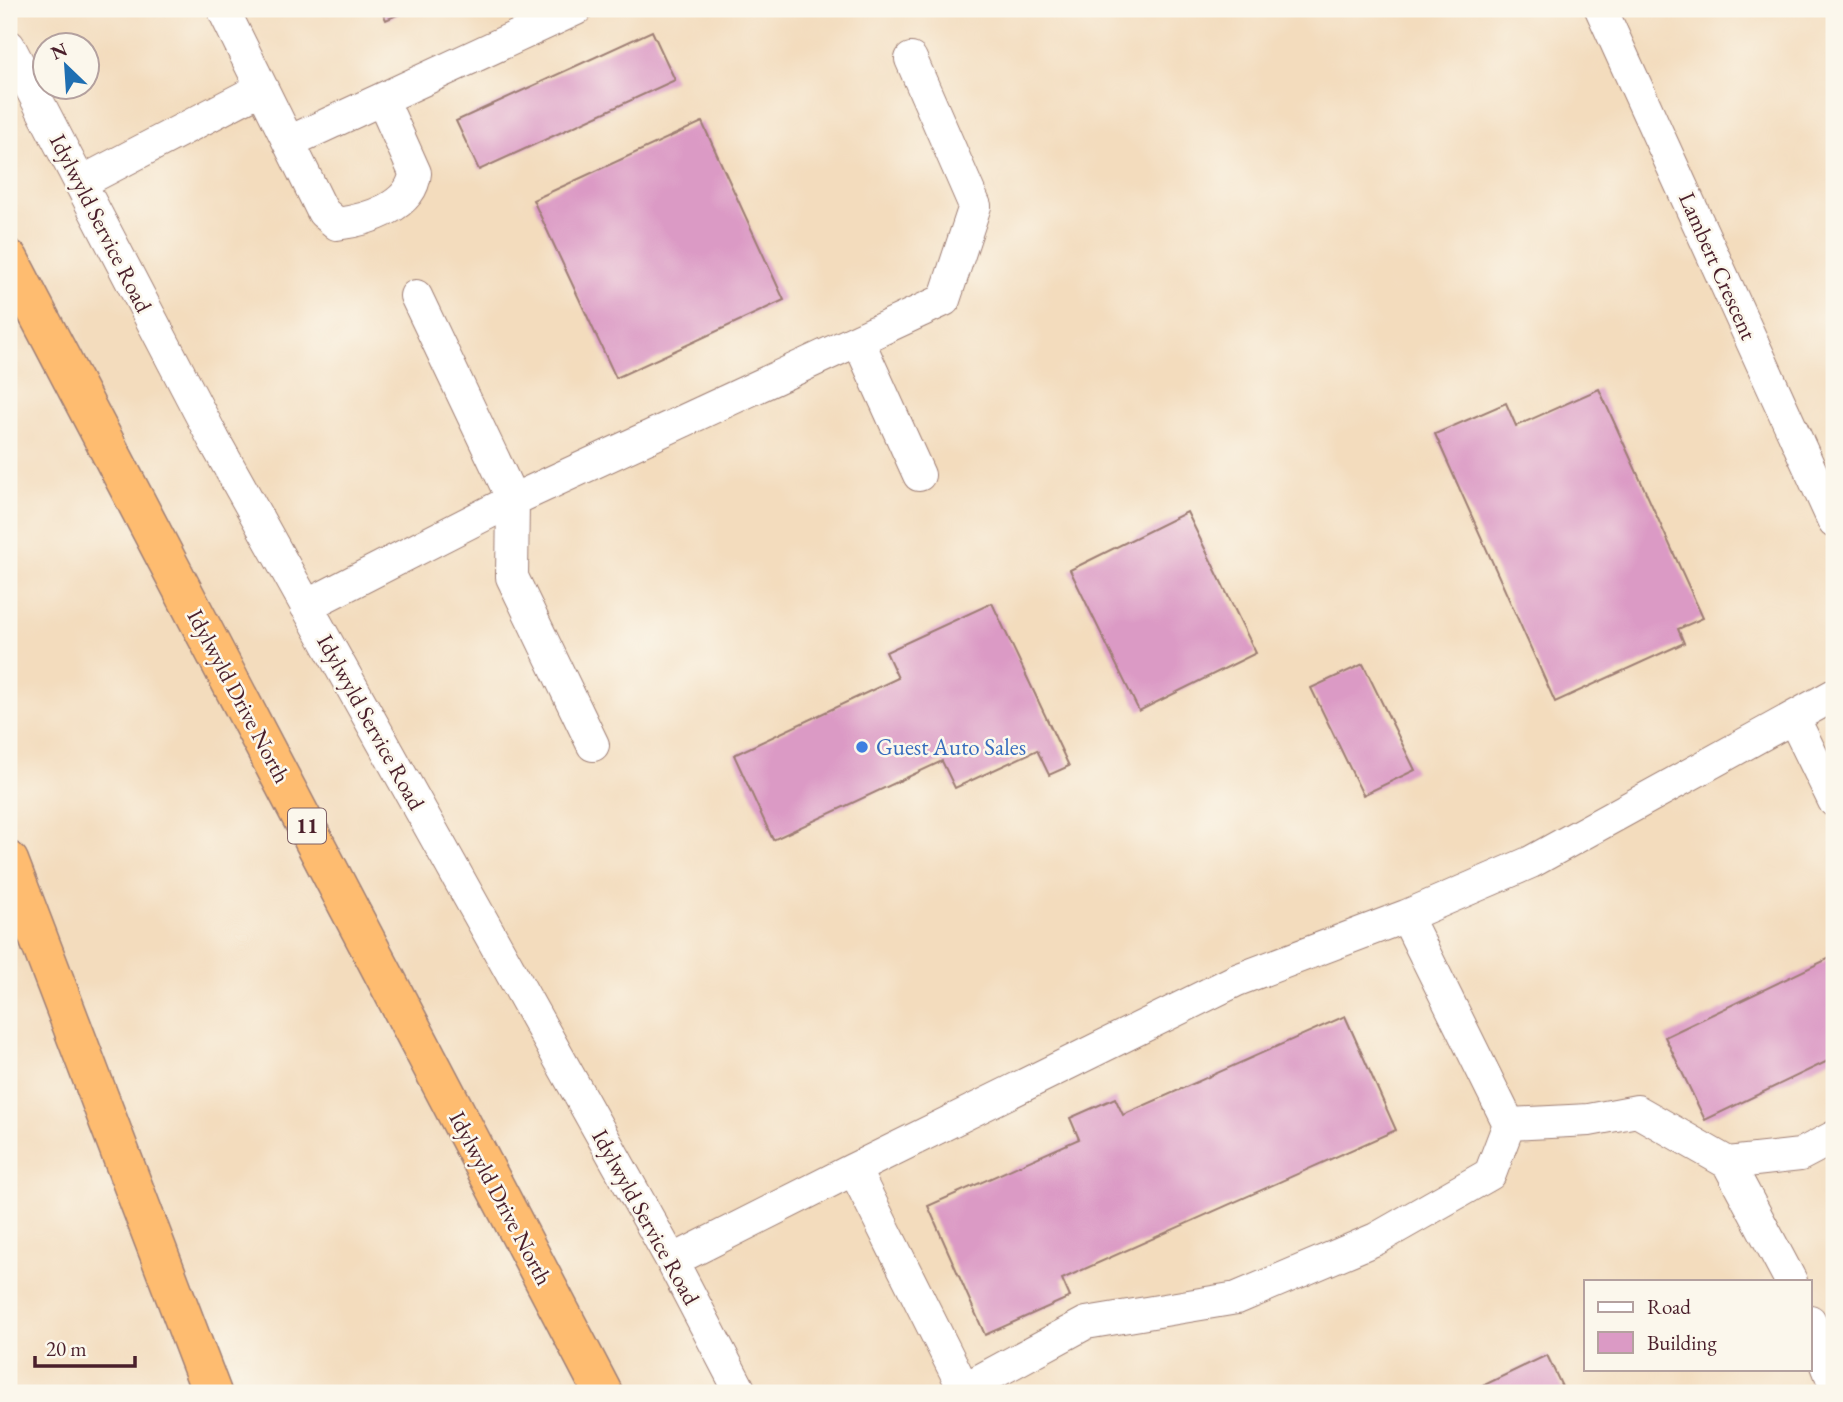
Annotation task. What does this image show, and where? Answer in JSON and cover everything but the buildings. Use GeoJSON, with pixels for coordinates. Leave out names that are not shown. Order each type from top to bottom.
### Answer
{"type":"FeatureCollection","features":[{"type":"Feature","properties":{"kind":"highway","name":"Idylwyld Drive North"},"geometry":{"type":"LineString","coordinates":[[9,259],[603,1393]]}},
{"type":"Feature","properties":{"kind":"highway"},"geometry":{"type":"LineString","coordinates":[[9,861],[212,1393]]}},
{"type":"Feature","properties":{"kind":"street"},"geometry":{"type":"LineString","coordinates":[[223,9],[323,212],[337,224],[359,221],[404,199],[414,187],[415,173],[382,99]]}},
{"type":"Feature","properties":{"kind":"street"},"geometry":{"type":"LineString","coordinates":[[289,142],[576,9]]}},
{"type":"Feature","properties":{"kind":"street","name":"Lambert Crescent"},"geometry":{"type":"LineString","coordinates":[[1601,9],[1834,522]]}},
{"type":"Feature","properties":{"kind":"street","name":"Idylwyld Service Road"},"geometry":{"type":"LineString","coordinates":[[9,46],[214,440],[672,1261],[740,1393]]}},
{"type":"Feature","properties":{"kind":"street"},"geometry":{"type":"LineString","coordinates":[[306,606],[513,500],[944,300],[975,206],[911,59]]}},
{"type":"Feature","properties":{"kind":"street"},"geometry":{"type":"LineString","coordinates":[[80,183],[262,88]]}},
{"type":"Feature","properties":{"kind":"street"},"geometry":{"type":"LineString","coordinates":[[416,296],[513,500],[512,577],[593,745]]}},
{"type":"Feature","properties":{"kind":"street"},"geometry":{"type":"LineString","coordinates":[[858,340],[919,475]]}},
{"type":"Feature","properties":{"kind":"street"},"geometry":{"type":"LineString","coordinates":[[672,1261],[1237,980],[1406,916],[1531,862],[1834,695]]}},
{"type":"Feature","properties":{"kind":"street"},"geometry":{"type":"LineString","coordinates":[[1794,719],[1834,801]]}},
{"type":"Feature","properties":{"kind":"street"},"geometry":{"type":"LineString","coordinates":[[853,1169],[960,1391],[1086,1323],[1237,1298],[1376,1239],[1490,1174],[1509,1124],[1406,916]]}},
{"type":"Feature","properties":{"kind":"street"},"geometry":{"type":"LineString","coordinates":[[1509,1124],[1589,1120],[1637,1111],[1728,1163],[1790,1280]]}},
{"type":"Feature","properties":{"kind":"street"},"geometry":{"type":"LineString","coordinates":[[1728,1163],[1800,1156],[1834,1137]]}},
{"type":"Feature","properties":{"kind":"street"},"geometry":{"type":"LineString","coordinates":[[1812,1326],[1834,1383]]}},
{"type":"Feature","properties":{"kind":"place","name":"Guest Auto Sales"},"geometry":{"type":"Point","coordinates":[862,747]}}]}
